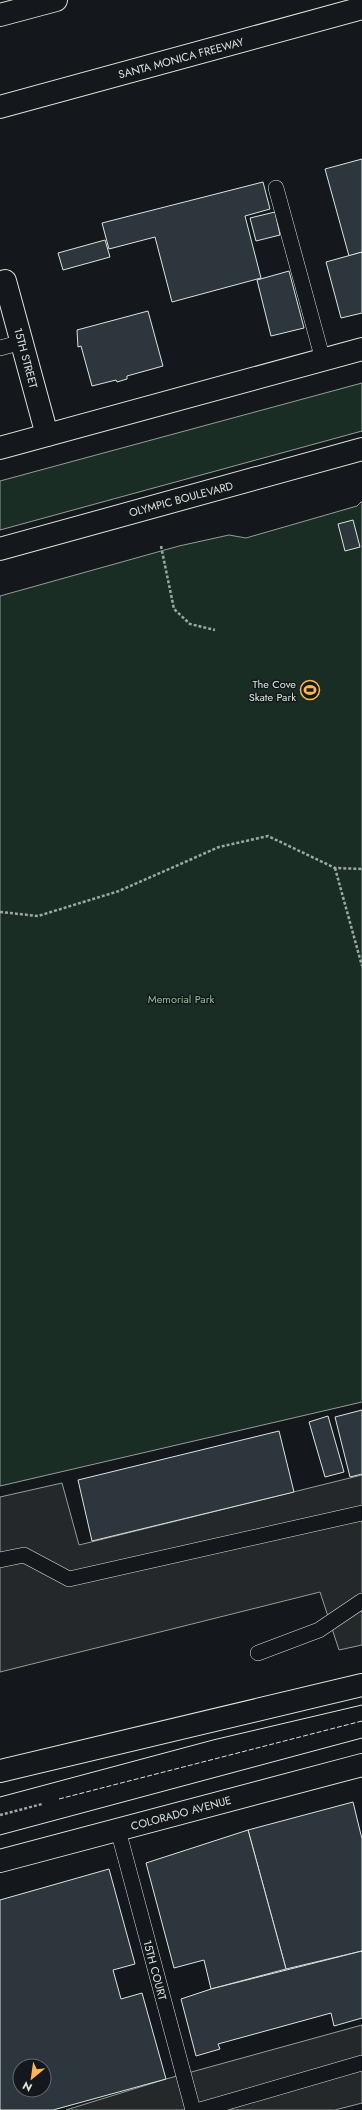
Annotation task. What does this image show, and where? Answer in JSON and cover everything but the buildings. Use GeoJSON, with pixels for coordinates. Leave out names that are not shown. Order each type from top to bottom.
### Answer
{"type":"FeatureCollection","features":[{"type":"Feature","properties":{"kind":"main road"},"geometry":{"type":"LineString","coordinates":[[0,16],[56,0]]}},
{"type":"Feature","properties":{"kind":"main road","name":"SANTA MONICA FREEWAY"},"geometry":{"type":"LineString","coordinates":[[0,107],[362,8]]}},
{"type":"Feature","properties":{"kind":"main road","name":"15TH STREET"},"geometry":{"type":"LineString","coordinates":[[5,281],[47,436]]}},
{"type":"Feature","properties":{"kind":"main road"},"geometry":{"type":"LineString","coordinates":[[0,448],[362,349]]}},
{"type":"Feature","properties":{"kind":"main road","name":"OLYMPIC BOULEVARD"},"geometry":{"type":"LineString","coordinates":[[0,549],[362,449]]}},
{"type":"Feature","properties":{"kind":"main road"},"geometry":{"type":"LineString","coordinates":[[0,1771],[362,1685]]}},
{"type":"Feature","properties":{"kind":"main road","name":"COLORADO AVENUE"},"geometry":{"type":"LineString","coordinates":[[0,1861],[362,1765]]}},
{"type":"Feature","properties":{"kind":"lane"},"geometry":{"type":"LineString","coordinates":[[276,188],[323,360]]}},
{"type":"Feature","properties":{"kind":"lane"},"geometry":{"type":"LineString","coordinates":[[0,348],[22,342]]}},
{"type":"Feature","properties":{"kind":"lane"},"geometry":{"type":"LineString","coordinates":[[0,1560],[24,1556],[69,1578],[362,1513]]}},
{"type":"Feature","properties":{"kind":"lane"},"geometry":{"type":"LineString","coordinates":[[258,1652],[319,1630],[362,1601]]}},
{"type":"Feature","properties":{"kind":"lane","name":"15TH COURT"},"geometry":{"type":"LineString","coordinates":[[118,1830],[193,2110]]}},
{"type":"Feature","properties":{"kind":"lane"},"geometry":{"type":"LineString","coordinates":[[200,2110],[362,2063]]}},
{"type":"Feature","properties":{"kind":"path"},"geometry":{"type":"LineString","coordinates":[[161,546],[174,609],[190,624],[215,630]]}},
{"type":"Feature","properties":{"kind":"path"},"geometry":{"type":"LineString","coordinates":[[0,912],[38,916],[120,891],[219,847],[268,836],[335,868],[362,869]]}},
{"type":"Feature","properties":{"kind":"path"},"geometry":{"type":"LineString","coordinates":[[335,868],[362,966]]}},
{"type":"Feature","properties":{"kind":"path"},"geometry":{"type":"LineString","coordinates":[[0,1815],[42,1804]]}},
{"type":"Feature","properties":{"kind":"green space"},"geometry":{"type":"Polygon","coordinates":[[[362,383],[362,431],[0,530],[0,481],[362,383]]]}},
{"type":"Feature","properties":{"kind":"green space","name":"Memorial Park"},"geometry":{"type":"Polygon","coordinates":[[[362,501],[362,1402],[0,1486],[0,596],[179,546],[229,535],[246,538],[357,506],[362,501]]]}},
{"type":"Feature","properties":{"kind":"shaded area"},"geometry":{"type":"Polygon","coordinates":[[[362,1475],[362,1645],[339,1650],[320,1592],[0,1672],[0,1497],[62,1483],[79,1545],[362,1475]]]}},
{"type":"Feature","properties":{"kind":"shaded area"},"geometry":{"type":"Polygon","coordinates":[[[362,2025],[362,2103],[335,2110],[66,2110],[166,2079],[362,2025]]]}},
{"type":"Feature","properties":{"kind":"tram line"},"geometry":{"type":"LineString","coordinates":[[0,1797],[213,1740],[362,1705]]}},
{"type":"Feature","properties":{"kind":"tram line"},"geometry":{"type":"LineString","coordinates":[[0,1835],[362,1738]]}},
{"type":"Feature","properties":{"kind":"fence"},"geometry":{"type":"LineString","coordinates":[[59,1799],[362,1721]]}},
{"type":"Feature","properties":{"kind":"place","name":"The Cove Skate Park"},"geometry":{"type":"Point","coordinates":[310,690]}}]}
